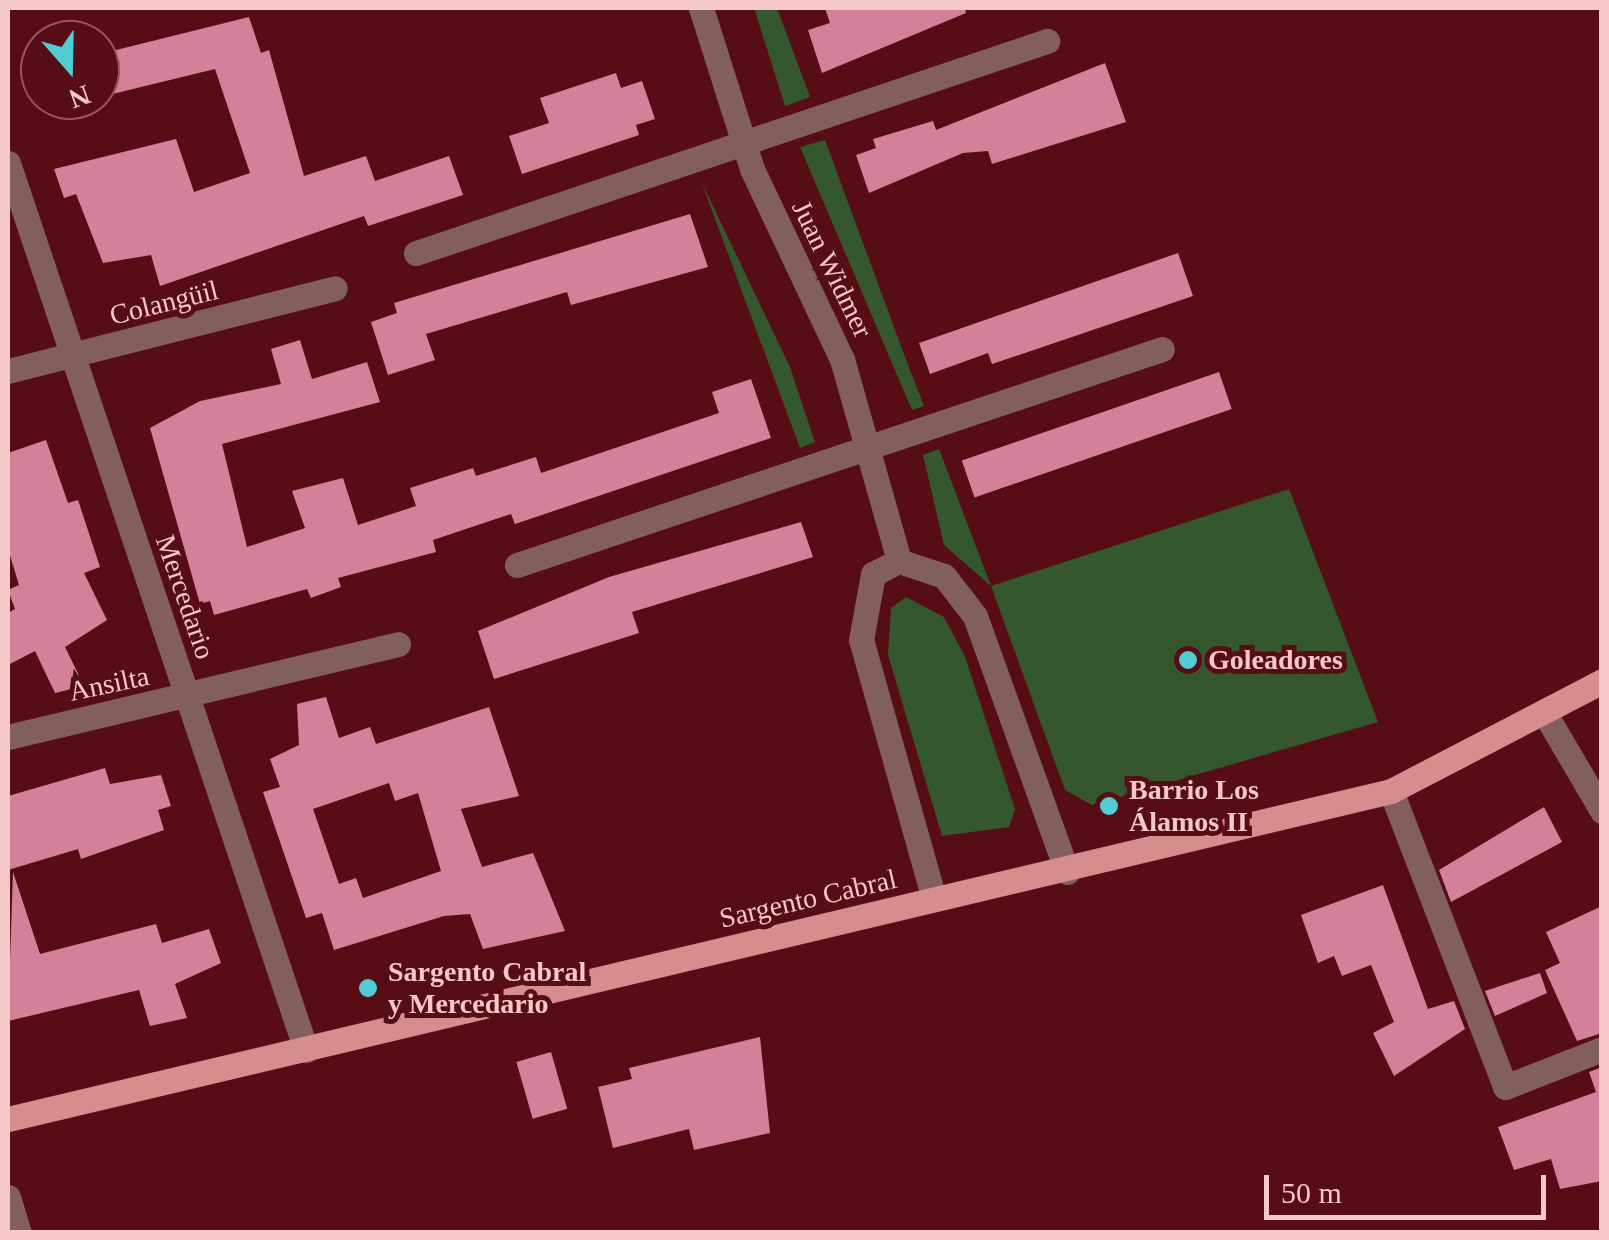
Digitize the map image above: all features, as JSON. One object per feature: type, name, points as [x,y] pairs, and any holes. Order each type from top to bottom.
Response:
[{"type":"main road","name":"Sargento Cabral","points":[[8,1119],[934,900],[1068,872],[1391,791],[1602,681]]},
{"type":"street","name":"Juan Widmer","points":[[700,8],[744,143],[842,359],[899,561]]},
{"type":"street","points":[[416,254],[1046,41]]},
{"type":"street","name":"Mercedario","points":[[8,163],[306,1050]]},
{"type":"street","name":"Colangüil","points":[[8,371],[335,288]]},
{"type":"street","points":[[517,565],[1162,349]]},
{"type":"street","points":[[934,900],[872,703],[860,620],[873,574],[899,561],[944,576],[994,654],[1068,872]]},
{"type":"street","name":"Ansilta","points":[[8,737],[188,698],[398,644]]},
{"type":"street","points":[[1544,712],[1602,811]]},
{"type":"street","points":[[1391,791],[1505,1086],[1602,1049]]},
{"type":"street","points":[[8,1197],[19,1232]]},
{"type":"green space","points":[[754,8],[777,8],[810,97],[785,106]]},
{"type":"green space","points":[[825,140],[924,406],[912,410],[800,147]]},
{"type":"green space","points":[[701,181],[790,367],[815,442],[800,448]]},
{"type":"green space","points":[[939,449],[991,586],[944,545],[923,455]]},
{"type":"green space","name":"Goleadores","points":[[1289,489],[1378,722],[1092,805],[1065,790],[991,586]]},
{"type":"green space","points":[[906,597],[944,617],[965,657],[1015,809],[1009,827],[942,836],[888,655],[891,608]]},
{"type":"building","points":[[825,8],[965,8],[966,13],[822,73],[808,30],[830,23]]},
{"type":"building","points":[[249,17],[261,53],[269,50],[304,176],[366,156],[375,181],[449,156],[463,195],[368,226],[364,216],[160,286],[151,255],[103,263],[76,194],[64,198],[54,169],[176,139],[194,192],[250,173],[215,69],[120,92],[120,49]]},
{"type":"building","points":[[1105,63],[1126,122],[992,164],[988,151],[963,153],[869,193],[856,155],[876,148],[873,139],[933,121],[936,130]]},
{"type":"building","points":[[616,73],[621,88],[642,81],[655,119],[636,125],[639,135],[522,174],[509,136],[549,123],[540,98]]},
{"type":"building","points":[[690,214],[708,267],[571,305],[567,292],[426,334],[435,360],[388,375],[371,322],[397,313],[394,303]]},
{"type":"building","points":[[1178,253],[1193,296],[992,364],[988,353],[930,374],[919,343]]},
{"type":"building","points":[[300,340],[312,379],[367,362],[380,402],[222,444],[247,547],[305,528],[292,491],[343,478],[358,525],[416,506],[410,488],[473,468],[476,476],[536,457],[541,473],[719,413],[712,392],[751,379],[771,438],[515,524],[511,514],[433,540],[436,552],[338,578],[341,587],[311,598],[307,589],[214,615],[210,601],[200,604],[150,428],[200,401],[281,384],[271,349]]},
{"type":"building","points":[[1219,372],[1232,409],[975,497],[962,461]]},
{"type":"building","points":[[46,440],[68,503],[78,500],[100,567],[84,573],[107,620],[65,647],[84,686],[55,693],[35,651],[8,665],[8,613],[15,609],[8,590],[19,585],[8,549],[8,453]]},
{"type":"building","points":[[801,522],[813,557],[632,612],[639,633],[494,679],[478,631],[609,577]]},
{"type":"building","points":[[326,697],[339,738],[370,727],[376,744],[489,707],[519,796],[461,809],[482,867],[533,853],[565,931],[483,949],[470,914],[444,916],[334,950],[322,913],[306,918],[263,792],[280,787],[270,759],[299,745],[297,704]],"holes":[[[389,783],[395,801],[418,793],[441,871],[363,898],[356,878],[339,884],[313,809]]]},
{"type":"building","points":[[105,768],[110,784],[161,775],[171,806],[158,810],[164,830],[81,859],[78,849],[8,870],[8,796]]},
{"type":"building","points":[[1544,807],[1562,842],[1451,902],[1439,870]]},
{"type":"building","points":[[13,872],[40,954],[156,924],[162,943],[209,929],[221,963],[175,984],[187,1018],[150,1026],[139,990],[8,1021]]},
{"type":"building","points":[[1383,885],[1428,1009],[1454,1001],[1465,1029],[1394,1076],[1373,1033],[1394,1022],[1371,965],[1342,976],[1334,956],[1318,963],[1301,915]]},
{"type":"building","points":[[1602,906],[1602,1033],[1577,1041],[1545,970],[1560,963],[1546,932]]},
{"type":"building","points":[[1540,973],[1547,993],[1495,1016],[1485,991]]},
{"type":"building","points":[[760,1037],[770,1133],[694,1150],[689,1129],[613,1148],[598,1087],[632,1079],[629,1068]]},
{"type":"building","points":[[551,1052],[567,1109],[533,1119],[516,1062]]},
{"type":"building","points":[[1602,1067],[1602,1181],[1560,1189],[1551,1159],[1514,1170],[1498,1127],[1596,1092],[1589,1072]]},
{"type":"place","name":"Goleadores","points":[[1188,660]]},
{"type":"place","name":"Barrio Los Álamos II","points":[[1109,806]]},
{"type":"place","name":"Sargento Cabral y Mercedario","points":[[368,988]]}]
